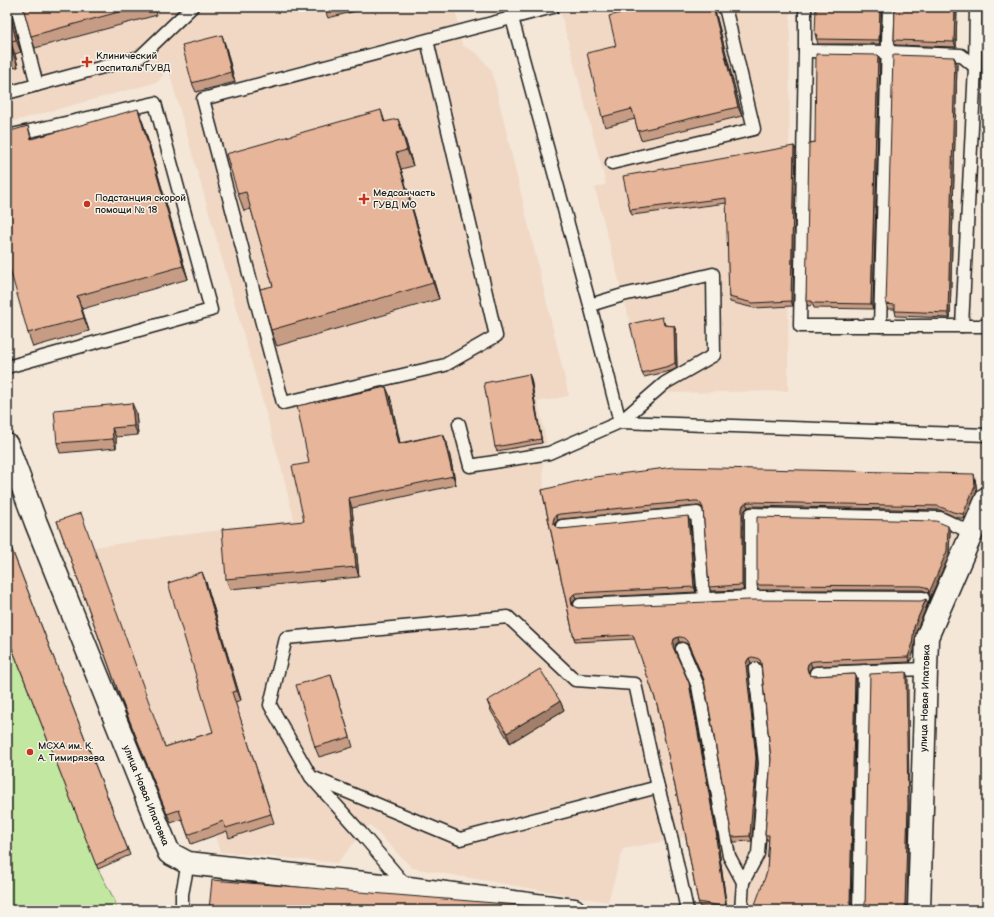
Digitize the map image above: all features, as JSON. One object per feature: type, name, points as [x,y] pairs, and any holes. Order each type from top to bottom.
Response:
[{"type":"street","name":"улица Новая Ипатовка","points":[[7,445],[36,523],[169,853],[188,864],[408,888],[574,910]]},
{"type":"street","name":"улица Новая Ипатовка","points":[[919,910],[927,638],[987,498]]},
{"type":"lane","points":[[17,7],[37,85]]},
{"type":"lane","points":[[7,93],[140,57],[192,7]]},
{"type":"lane","points":[[428,40],[496,336],[445,365],[282,403],[203,99],[428,40],[511,13],[553,7]]},
{"type":"lane","points":[[612,163],[754,129],[725,7]]},
{"type":"lane","points":[[805,7],[800,326],[987,326]]},
{"type":"lane","points":[[880,326],[889,7]]},
{"type":"lane","points":[[962,326],[975,67],[976,7]]},
{"type":"lane","points":[[511,13],[620,422]]},
{"type":"lane","points":[[805,51],[961,55],[975,67]]},
{"type":"lane","points":[[7,136],[155,103],[212,310],[7,367]]},
{"type":"lane","points":[[459,424],[470,466],[549,453],[620,422],[665,383],[714,355],[713,274],[623,295],[590,305]]},
{"type":"lane","points":[[620,422],[987,435]]},
{"type":"lane","points":[[562,526],[697,513],[704,599]]},
{"type":"lane","points":[[751,597],[751,514],[940,518],[972,533]]},
{"type":"lane","points":[[580,605],[751,597],[923,598]]},
{"type":"lane","points":[[408,888],[311,777],[270,705],[286,638],[508,617],[575,680],[635,684],[687,910]]},
{"type":"lane","points":[[682,649],[698,686],[730,856],[743,882]]},
{"type":"lane","points":[[741,910],[743,882],[758,854],[765,763],[755,669]]},
{"type":"lane","points":[[816,673],[926,669]]},
{"type":"lane","points":[[860,910],[864,671]]},
{"type":"lane","points":[[311,777],[460,839],[658,786]]},
{"type":"lane","points":[[182,910],[182,894],[188,864]]},
{"type":"shaded area","points":[[7,7],[455,7],[462,45],[478,54],[492,71],[569,396],[538,402],[547,444],[542,444],[544,494],[676,472],[975,479],[977,491],[948,564],[936,589],[912,657],[908,682],[910,910],[719,910],[687,837],[623,849],[608,902],[412,868],[370,825],[337,863],[220,852],[211,824],[186,805],[93,547],[294,520],[281,467],[168,68],[158,82],[7,123]]},
{"type":"shaded area","points":[[559,7],[790,7],[788,391],[669,393],[660,374],[644,377],[595,188],[606,184]]},
{"type":"green space","name":"МСХА им. К. А. Тимирязева","points":[[7,635],[98,869],[114,899],[117,910],[7,910]]},
{"type":"building","points":[[7,7],[16,40],[10,41],[13,54],[7,56]]},
{"type":"building","points":[[23,7],[137,7],[31,36]]},
{"type":"building","points":[[645,7],[713,7],[738,107],[638,131],[632,109],[602,117],[587,53],[616,46],[609,16]]},
{"type":"building","points":[[816,7],[880,7],[879,40],[816,39]]},
{"type":"building","points":[[895,7],[955,7],[954,42],[894,40]]},
{"type":"building","points":[[222,35],[231,72],[192,83],[182,45]]},
{"type":"building","points":[[816,54],[878,55],[871,304],[812,303],[812,301],[806,301],[809,143],[815,142]]},
{"type":"building","points":[[893,55],[954,57],[955,59],[948,313],[895,311],[895,305],[886,304]]},
{"type":"building","name":"Подстанция скорой помощи № 18","points":[[138,109],[183,266],[77,296],[84,318],[28,333],[7,259],[7,132],[28,126],[31,139]]},
{"type":"building","points":[[381,110],[384,122],[398,119],[407,150],[396,153],[433,283],[271,330],[260,289],[273,286],[246,192],[238,194],[226,154]]},
{"type":"building","points":[[794,146],[791,301],[753,303],[729,297],[726,198],[630,210],[623,176]]},
{"type":"building","points":[[662,317],[664,325],[674,326],[675,363],[642,373],[630,324]]},
{"type":"building","points":[[529,374],[541,439],[495,447],[484,383]]},
{"type":"building","points":[[386,387],[399,444],[443,434],[453,476],[349,498],[356,567],[226,579],[222,529],[304,521],[292,466],[309,463],[297,406]]},
{"type":"building","points":[[132,403],[134,426],[112,428],[113,439],[57,443],[54,410]]},
{"type":"building","points":[[674,467],[974,474],[975,486],[963,514],[938,506],[746,503],[743,505],[742,509],[742,585],[709,587],[703,508],[698,501],[560,514],[556,515],[554,518],[554,525],[561,529],[688,516],[694,587],[578,593],[571,597],[571,600],[572,605],[578,608],[749,600],[921,601],[926,599],[914,627],[912,646],[908,657],[814,661],[808,664],[807,668],[810,675],[814,676],[855,674],[850,905],[852,910],[753,910],[767,872],[769,835],[765,835],[771,759],[760,660],[752,657],[749,658],[746,665],[756,758],[750,836],[732,837],[704,680],[687,641],[684,638],[678,637],[674,639],[673,643],[673,647],[689,683],[717,838],[726,907],[698,902],[685,832],[657,704],[633,635],[574,638],[542,490],[595,477]]},
{"type":"building","points":[[81,513],[165,747],[213,732],[168,583],[202,572],[237,691],[232,692],[271,814],[226,828],[223,821],[188,835],[179,810],[167,814],[121,699],[57,521]]},
{"type":"building","points":[[757,517],[936,521],[948,526],[947,551],[929,593],[928,589],[921,586],[757,585]]},
{"type":"building","points":[[7,537],[128,850],[96,865],[7,635]]},
{"type":"building","points":[[540,669],[560,701],[507,733],[487,701]]},
{"type":"building","points":[[906,672],[908,805],[906,910],[863,910],[865,905],[870,674]]},
{"type":"building","points":[[331,675],[350,737],[315,747],[296,685]]},
{"type":"building","points":[[212,880],[580,910],[209,910]]},
{"type":"place","name":"Клинический госпиталь ГУВД","points":[[87,62]]},
{"type":"place","name":"Медсанчасть ГУВД МО","points":[[364,199]]},
{"type":"place","name":"Подстанция скорой помощи № 18","points":[[87,204]]},
{"type":"place","name":"МСХА им. К. А. Тимирязева","points":[[30,752]]}]
